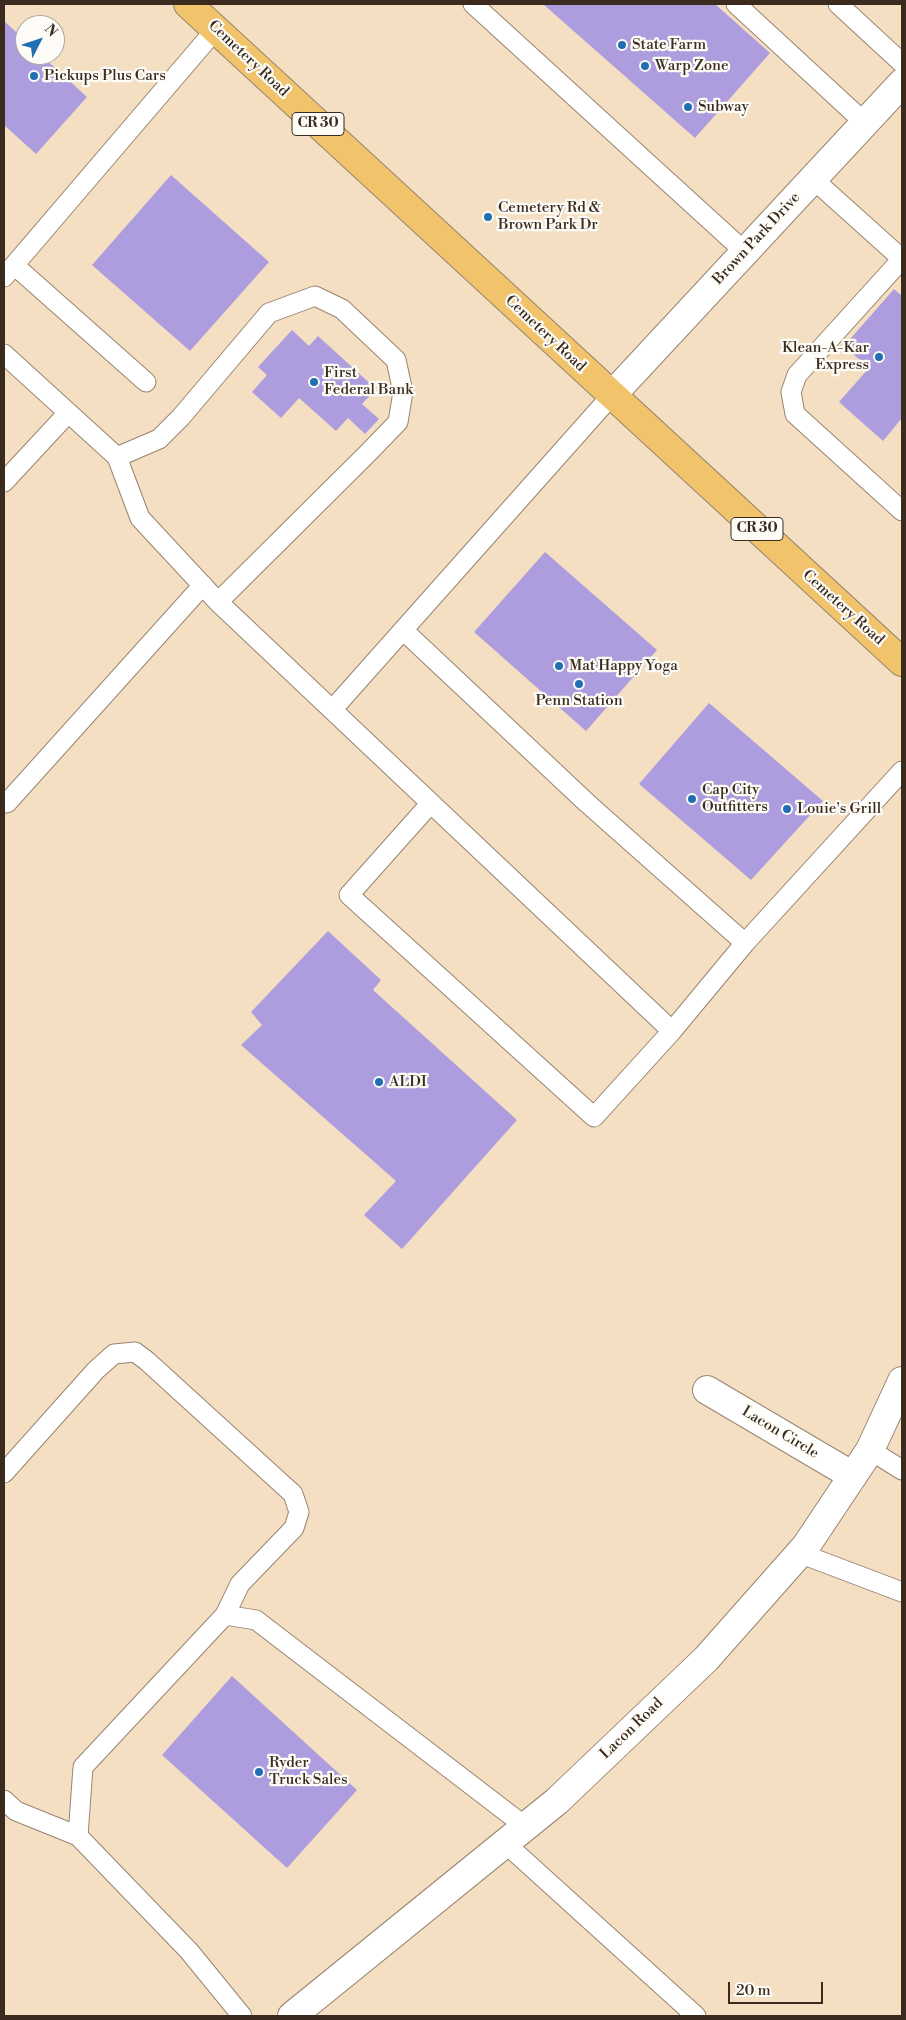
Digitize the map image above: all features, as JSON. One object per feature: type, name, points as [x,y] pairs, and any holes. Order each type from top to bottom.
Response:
[{"type":"main road","name":"Cemetery Road","points":[[190,4],[902,662]]},
{"type":"street","name":"Brown Park Drive","points":[[612,395],[902,83]]},
{"type":"street","name":"Lacon Road","points":[[292,2016],[557,1801],[706,1659],[799,1553],[870,1450],[902,1381]]},
{"type":"street","name":"Lacon Circle","points":[[707,1390],[852,1476]]},
{"type":"lane","points":[[473,4],[745,252]]},
{"type":"lane","points":[[736,4],[865,123]]},
{"type":"lane","points":[[845,6],[902,63]]},
{"type":"lane","points":[[146,382],[9,271],[216,29]]},
{"type":"lane","points":[[813,179],[902,259],[797,375],[792,392],[795,414],[901,507]]},
{"type":"lane","points":[[117,457],[159,439],[181,417],[269,313],[315,296],[342,308],[396,360],[403,392],[398,422],[218,602]]},
{"type":"lane","points":[[4,354],[117,457],[140,518],[218,602],[430,804],[672,1030]]},
{"type":"lane","points":[[332,710],[612,395]]},
{"type":"lane","points":[[4,482],[68,413]]},
{"type":"lane","points":[[7,803],[203,586]]},
{"type":"lane","points":[[403,630],[587,803],[745,943]]},
{"type":"lane","points":[[430,804],[349,895],[594,1117],[672,1030],[745,943],[902,770]]},
{"type":"lane","points":[[4,1473],[96,1370],[114,1354],[135,1352],[148,1361],[293,1494],[299,1512],[294,1528],[240,1584],[224,1616],[83,1767],[78,1836]]},
{"type":"lane","points":[[870,1450],[902,1470]]},
{"type":"lane","points":[[799,1553],[902,1592]]},
{"type":"lane","points":[[224,1616],[256,1620],[516,1835],[696,2016]]},
{"type":"lane","points":[[4,1800],[16,1811],[78,1836],[189,1951],[242,2016]]},
{"type":"building","points":[[543,4],[715,4],[770,53],[695,138]]},
{"type":"building","name":"Pickups Plus Cars","points":[[4,21],[15,31],[15,65],[52,65],[87,97],[36,154],[4,125]]},
{"type":"building","points":[[171,175],[269,262],[190,351],[92,265]]},
{"type":"building","name":"Klean-A-Kar Express","points":[[894,289],[902,296],[902,418],[883,441],[839,402],[869,368],[844,346]]},
{"type":"building","name":"First Federal Bank","points":[[292,330],[309,346],[318,336],[376,389],[362,404],[379,419],[365,434],[348,418],[336,431],[299,398],[281,418],[252,392],[267,375],[258,367]]},
{"type":"building","points":[[545,552],[657,650],[586,731],[474,632]]},
{"type":"building","points":[[709,703],[823,801],[751,880],[639,784]]},
{"type":"building","name":"ALDI","points":[[328,931],[381,980],[373,990],[517,1120],[402,1249],[364,1215],[396,1181],[241,1045],[262,1025],[251,1012]]},
{"type":"building","name":"Ryder Truck Sales","points":[[232,1676],[357,1790],[287,1868],[162,1755]]},
{"type":"place","name":"State Farm","points":[[622,45]]},
{"type":"place","name":"Warp Zone","points":[[645,66]]},
{"type":"place","name":"Pickups Plus Cars","points":[[34,76]]},
{"type":"place","name":"Subway","points":[[688,107]]},
{"type":"place","name":"Cemetery Rd & Brown Park Dr","points":[[488,217]]},
{"type":"place","name":"Klean-A-Kar Express","points":[[879,357]]},
{"type":"place","name":"First Federal Bank","points":[[314,382]]},
{"type":"place","name":"Mat Happy Yoga","points":[[559,666]]},
{"type":"place","name":"Penn Station","points":[[579,684]]},
{"type":"place","name":"Cap City Outfitters","points":[[692,799]]},
{"type":"place","name":"Louie's Grill","points":[[787,809]]},
{"type":"place","name":"ALDI","points":[[379,1082]]},
{"type":"place","name":"Ryder Truck Sales","points":[[259,1772]]}]
